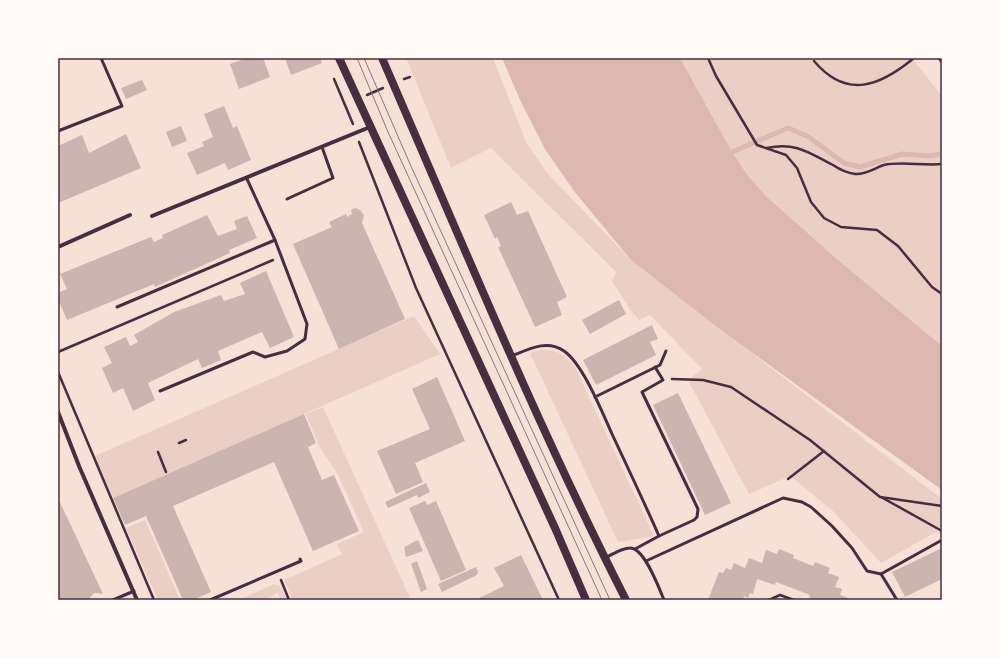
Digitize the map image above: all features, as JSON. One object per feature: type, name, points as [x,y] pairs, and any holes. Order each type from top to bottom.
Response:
[{"type":"main road","points":[[339,58],[357,100],[494,394],[586,600]]},
{"type":"main road","points":[[382,58],[482,294],[626,600]]},
{"type":"street","points":[[152,216],[370,126]]},
{"type":"street","points":[[58,247],[130,215]]},
{"type":"street","points":[[58,412],[137,600]]},
{"type":"lane","points":[[58,131],[122,106],[101,58]]},
{"type":"lane","points":[[939,58],[942,62]]},
{"type":"lane","points":[[287,199],[333,178],[322,147]]},
{"type":"lane","points":[[160,391],[253,352],[265,357],[287,351],[305,339],[307,324],[282,256],[247,178]]},
{"type":"lane","points":[[117,307],[275,240]]},
{"type":"lane","points":[[512,357],[537,346],[550,345],[564,351],[579,367],[595,397],[660,536]]},
{"type":"lane","points":[[595,397],[660,365],[666,351]]},
{"type":"lane","points":[[605,558],[630,548],[635,549],[697,517],[698,509],[642,392],[663,380],[655,367]]},
{"type":"lane","points":[[646,560],[784,498],[802,502],[811,507],[852,548],[867,571],[881,574],[942,540]]},
{"type":"lane","points":[[635,549],[646,560],[664,600]]},
{"type":"lane","points":[[210,600],[225,590],[301,561],[300,559]]},
{"type":"lane","points":[[881,574],[897,600]]},
{"type":"lane","points":[[113,600],[134,591]]},
{"type":"path","points":[[708,58],[716,76],[757,145],[786,155],[797,168],[811,202],[824,218],[841,227],[877,230],[898,246],[932,287],[942,294]]},
{"type":"path","points":[[814,62],[829,78],[838,82],[863,85],[886,78],[914,58]]},
{"type":"path","points":[[333,78],[356,132],[416,288],[560,600]]},
{"type":"path","points":[[345,105],[394,84]]},
{"type":"path","points":[[765,148],[782,145],[792,146],[847,172],[856,174],[894,164],[920,166],[942,164]]},
{"type":"path","points":[[58,352],[282,256]]},
{"type":"path","points":[[58,372],[154,600]]},
{"type":"path","points":[[663,380],[703,380],[731,387],[810,440],[880,497],[942,531]]},
{"type":"path","points":[[179,443],[186,440]]},
{"type":"path","points":[[788,480],[824,451]]},
{"type":"path","points":[[158,452],[166,472]]},
{"type":"path","points":[[880,497],[942,506]]},
{"type":"path","points":[[278,574],[289,600]]},
{"type":"path","points":[[769,600],[780,595],[794,600]]},
{"type":"shaded area","points":[[406,58],[493,58],[526,142],[548,174],[631,260],[942,499],[942,536],[936,532],[881,563],[833,511],[790,476],[749,494],[688,380],[702,369],[650,315],[639,320],[632,312],[612,281],[616,272],[491,148],[451,168]]},
{"type":"shaded area","points":[[502,58],[680,58],[732,152],[748,176],[768,198],[837,259],[942,346],[942,490],[721,330],[631,260],[574,191],[545,149],[521,102]]},
{"type":"shaded area","points":[[680,58],[912,58],[942,96],[942,346],[837,259],[768,198],[748,176],[732,152]]},
{"type":"shaded area","points":[[414,316],[440,354],[113,498],[95,456]]},
{"type":"shaded area","points":[[541,350],[553,351],[561,354],[575,367],[654,536],[618,542],[530,353]]},
{"type":"shaded area","points":[[323,407],[411,600],[293,600],[284,580],[342,554],[337,544],[364,532],[338,475],[319,446],[306,414]]},
{"type":"shaded area","points":[[145,520],[180,600],[158,600],[126,528]]},
{"type":"shaded area","points":[[274,584],[280,586],[287,600],[281,600],[278,593],[264,600],[238,600]]},
{"type":"building","points":[[247,58],[263,58],[270,77],[239,89],[230,64]]},
{"type":"building","points":[[285,58],[320,58],[322,63],[291,75]]},
{"type":"building","points":[[142,80],[147,90],[126,99],[121,88]]},
{"type":"building","points":[[224,106],[233,128],[237,126],[251,160],[228,170],[225,163],[197,175],[187,153],[204,146],[202,142],[213,137],[204,114]]},
{"type":"building","points":[[181,126],[187,141],[172,147],[166,132]]},
{"type":"building","points":[[126,134],[141,168],[58,203],[58,146],[82,135],[89,153]]},
{"type":"building","points":[[511,202],[517,215],[528,211],[567,297],[557,302],[562,315],[535,327],[498,247],[501,246],[497,237],[495,239],[484,215]]},
{"type":"building","points":[[355,208],[360,210],[364,215],[362,223],[405,319],[339,349],[293,244],[332,227],[329,222],[346,214],[347,217],[352,214],[351,210]]},
{"type":"building","points":[[207,215],[218,236],[237,229],[234,221],[247,216],[257,238],[229,250],[230,253],[155,287],[154,284],[67,320],[58,299],[58,293],[67,289],[60,274],[151,237],[154,242],[163,238],[162,235]]},
{"type":"building","points":[[266,271],[294,337],[270,348],[262,332],[218,351],[221,360],[202,368],[198,359],[148,383],[155,400],[133,411],[123,388],[113,393],[102,368],[112,363],[104,347],[126,337],[130,346],[138,342],[134,335],[174,312],[221,295],[224,301],[245,294],[240,283]]},
{"type":"building","points":[[619,300],[626,314],[590,334],[582,320]]},
{"type":"building","points":[[652,325],[658,339],[650,342],[656,355],[596,385],[583,360]]},
{"type":"building","points":[[437,377],[465,441],[415,463],[423,482],[396,494],[377,451],[430,429],[412,389]]},
{"type":"building","points":[[678,393],[731,503],[705,515],[653,405]]},
{"type":"building","points":[[304,414],[316,443],[308,447],[322,480],[334,475],[359,531],[313,551],[274,462],[173,506],[211,592],[193,600],[183,600],[146,516],[125,525],[113,498]]},
{"type":"building","points":[[426,483],[430,492],[418,498],[417,495],[388,508],[385,502]]},
{"type":"building","points":[[58,498],[103,594],[94,593],[88,600],[58,600]]},
{"type":"building","points":[[425,501],[427,505],[436,501],[466,570],[441,581],[409,508]]},
{"type":"building","points":[[418,540],[423,551],[406,557],[404,547]]},
{"type":"building","points":[[942,548],[942,579],[905,597],[892,572]]},
{"type":"building","points":[[779,549],[794,555],[793,558],[813,566],[815,562],[830,568],[828,573],[839,577],[835,587],[842,589],[840,595],[854,600],[816,600],[809,597],[810,595],[776,582],[775,585],[757,579],[753,594],[750,593],[748,598],[744,596],[743,600],[708,600],[719,572],[723,573],[726,568],[731,570],[734,563],[745,568],[749,558],[762,563],[766,550],[777,554]]},
{"type":"building","points":[[521,555],[543,600],[475,600],[504,586],[494,568]]},
{"type":"building","points":[[417,561],[427,589],[421,592],[411,564]]},
{"type":"building","points":[[476,567],[478,572],[477,575],[442,592],[438,584]]},
{"type":"waterway","points":[[732,152],[788,128],[807,136],[844,163],[860,167],[902,154],[929,156],[942,154]]},
{"type":"tram line","points":[[357,58],[388,132],[602,600]]},
{"type":"tram line","points":[[364,58],[410,164],[610,600]]}]
